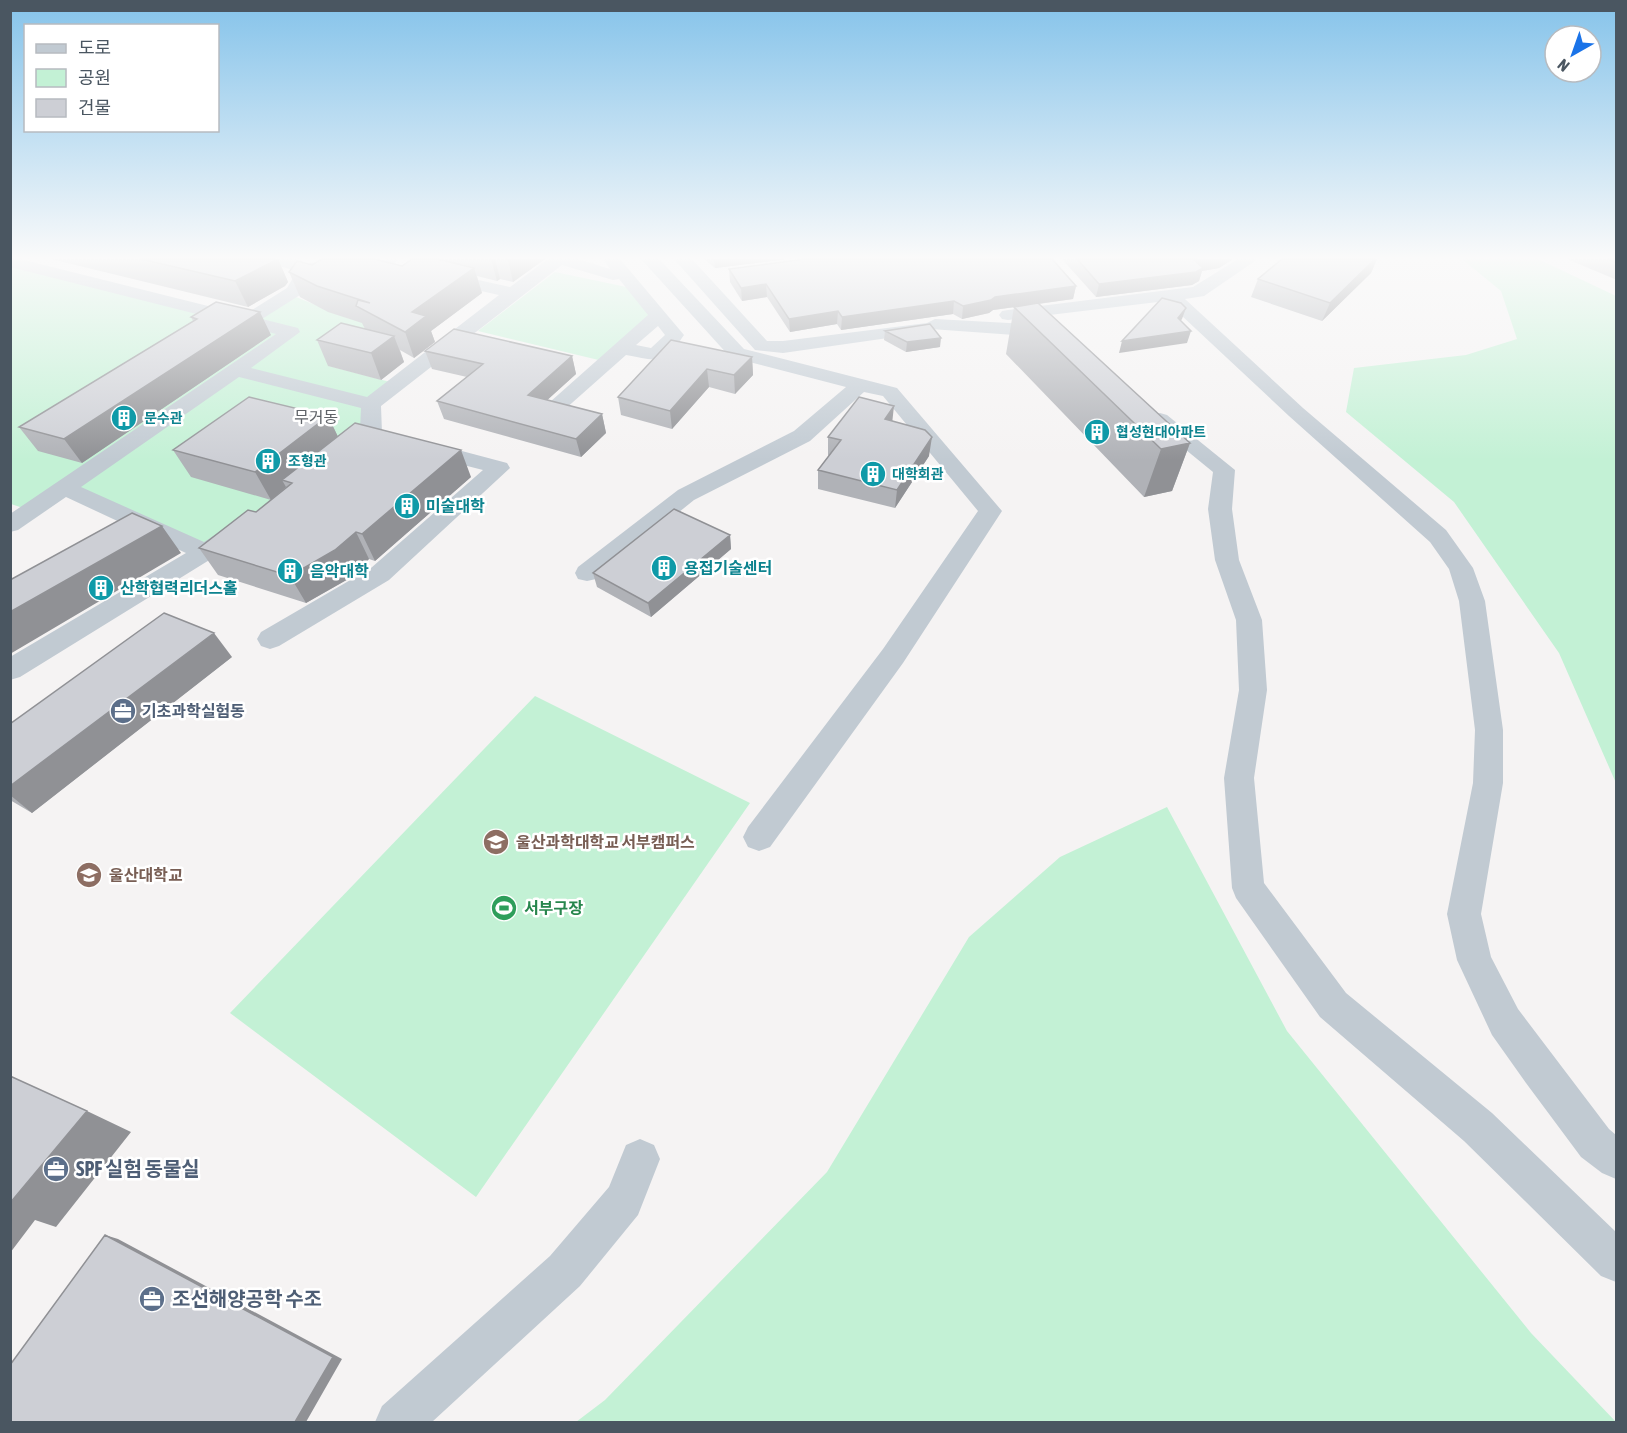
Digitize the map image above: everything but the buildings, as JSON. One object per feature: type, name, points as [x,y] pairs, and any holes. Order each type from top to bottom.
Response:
[{"type":"street","points":[[10,525],[21,507],[64,489],[291,332],[270,326]]},
{"type":"street","points":[[371,404],[471,326]]},
{"type":"street","points":[[557,406],[647,326]]},
{"type":"street","points":[[622,348],[655,355],[675,335],[668,326]]},
{"type":"street","points":[[712,326],[737,353],[890,392],[990,511],[893,656],[759,837]]},
{"type":"street","points":[[744,326],[762,346],[783,347],[929,326]]},
{"type":"street","points":[[951,326],[1027,330],[1065,341]]},
{"type":"street","points":[[1203,326],[1296,412],[1438,536],[1461,568],[1472,602],[1489,730],[1488,783],[1464,914],[1474,960],[1505,1022],[1532,1061],[1595,1143],[1617,1159]]},
{"type":"street","points":[[235,370],[371,404],[389,438]]},
{"type":"street","points":[[587,573],[686,495],[801,436],[861,385]]},
{"type":"street","points":[[1147,408],[1224,470],[1220,509],[1227,560],[1250,620],[1253,690],[1239,778],[1248,888],[1333,1005],[1478,1127],[1617,1262]]},
{"type":"street","points":[[270,639],[380,574],[500,468],[389,438],[326,469]]},
{"type":"street","points":[[64,489],[135,531],[205,552]]},
{"type":"street","points":[[10,670],[256,522]]},
{"type":"street","points":[[398,1422],[565,1270],[624,1201],[640,1159]]},
{"type":"green space","points":[[11,326],[266,326],[291,332],[32,511],[11,504]]},
{"type":"green space","points":[[278,326],[387,326],[329,366],[390,382],[368,399],[243,368],[296,331]]},
{"type":"green space","points":[[485,326],[647,326],[607,362],[478,331]]},
{"type":"green space","points":[[1513,326],[1616,326],[1616,783],[1559,653],[1454,502],[1346,412],[1354,368],[1466,355],[1517,339]]},
{"type":"green space","points":[[233,374],[366,406],[365,432],[269,509],[204,547],[70,487]]},
{"type":"green space","name":"서부구장","points":[[535,696],[750,803],[476,1197],[230,1013]]},
{"type":"green space","points":[[1167,807],[1287,1031],[1531,1333],[1616,1422],[576,1422],[605,1400],[827,1172],[969,937],[1060,857]]},
{"type":"place","name":"문수관","points":[[124,418]]},
{"type":"place","name":"협성현대아파트","points":[[1097,432]]},
{"type":"place","name":"조형관","points":[[268,461]]},
{"type":"place","name":"대학회관","points":[[873,474]]},
{"type":"place","name":"미술대학","points":[[407,506]]},
{"type":"place","name":"용접기술센터","points":[[664,568]]},
{"type":"place","name":"음악대학","points":[[290,571]]},
{"type":"place","name":"산학협력리더스홀","points":[[101,588]]},
{"type":"place","name":"기초과학실험동","points":[[123,711]]},
{"type":"place","name":"울산과학대학교 서부캠퍼스","points":[[496,842]]},
{"type":"place","name":"울산대학교","points":[[89,875]]},
{"type":"place","name":"서부구장","points":[[504,908]]},
{"type":"place","name":"SPF 실험 동물실","points":[[56,1169]]},
{"type":"place","name":"조선해양공학 수조","points":[[152,1299]]},
{"type":"district","name":"무거동","points":[[316,417]]}]
